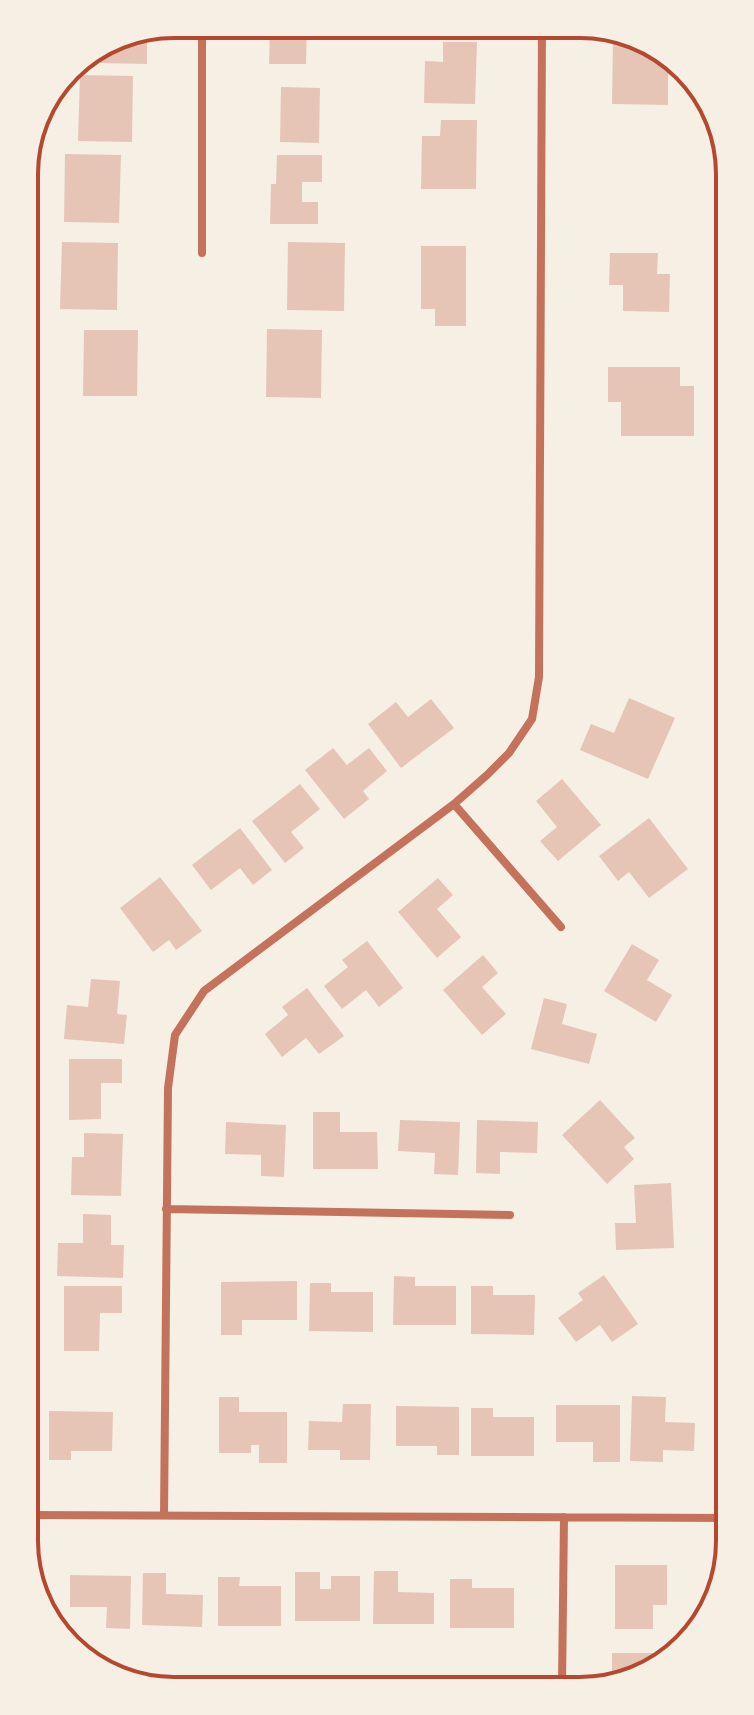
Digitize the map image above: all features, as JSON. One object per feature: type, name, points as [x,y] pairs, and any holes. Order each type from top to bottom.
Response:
[{"type":"street","points":[[202,38],[202,253]]},
{"type":"street","points":[[164,1515],[168,1088],[175,1035],[204,991],[454,804],[509,753],[532,719],[539,677],[542,38]]},
{"type":"street","points":[[454,804],[561,927]]},
{"type":"street","points":[[166,1209],[510,1215]]},
{"type":"street","points":[[38,1515],[716,1518]]},
{"type":"street","points":[[562,1677],[564,1517]]},
{"type":"building","points":[[270,38],[307,38],[306,64],[269,64]]},
{"type":"building","points":[[147,41],[147,64],[100,63],[100,60],[122,48]]},
{"type":"building","points":[[443,42],[477,42],[475,104],[424,103],[425,61],[443,62]]},
{"type":"building","points":[[613,42],[648,56],[668,71],[668,105],[612,104]]},
{"type":"building","points":[[80,76],[133,76],[132,142],[78,141]]},
{"type":"building","points":[[281,87],[320,88],[319,143],[280,142]]},
{"type":"building","points":[[441,120],[477,120],[476,189],[421,189],[422,136],[440,136]]},
{"type":"building","points":[[65,154],[121,155],[119,223],[64,222]]},
{"type":"building","points":[[277,155],[322,155],[322,182],[302,182],[302,202],[318,202],[318,224],[270,224],[271,184],[276,184]]},
{"type":"building","points":[[62,242],[118,243],[117,310],[60,309]]},
{"type":"building","points":[[288,242],[345,243],[344,311],[287,310]]},
{"type":"building","points":[[421,246],[466,246],[466,326],[435,326],[435,309],[421,309]]},
{"type":"building","points":[[610,253],[658,253],[657,274],[670,274],[669,312],[623,311],[623,285],[609,285]]},
{"type":"building","points":[[267,329],[322,330],[321,398],[266,397]]},
{"type":"building","points":[[84,330],[138,330],[137,396],[83,396]]},
{"type":"building","points":[[608,367],[680,367],[680,386],[694,386],[694,436],[621,436],[621,402],[608,402]]},
{"type":"building","points":[[629,698],[675,718],[648,779],[580,750],[591,724],[614,733]]},
{"type":"building","points":[[431,699],[454,728],[401,768],[368,724],[396,702],[408,717]]},
{"type":"building","points":[[333,748],[347,765],[369,748],[387,771],[363,791],[369,799],[344,819],[305,770]]},
{"type":"building","points":[[562,779],[601,825],[558,861],[540,841],[557,827],[536,801]]},
{"type":"building","points":[[300,784],[320,809],[291,832],[304,848],[285,863],[252,821]]},
{"type":"building","points":[[649,818],[688,869],[649,898],[629,872],[618,881],[599,856]]},
{"type":"building","points":[[240,828],[272,870],[253,885],[240,868],[211,890],[192,865]]},
{"type":"building","points":[[160,877],[202,931],[176,950],[169,940],[153,952],[120,908]]},
{"type":"building","points":[[438,878],[453,895],[437,909],[461,937],[437,958],[398,912]]},
{"type":"building","points":[[367,941],[403,988],[379,1007],[366,990],[342,1009],[324,986],[348,967],[342,960]]},
{"type":"building","points":[[632,944],[659,960],[647,980],[672,995],[656,1022],[604,991]]},
{"type":"building","points":[[483,955],[498,973],[482,987],[506,1014],[482,1035],[443,990]]},
{"type":"building","points":[[91,979],[120,981],[117,1014],[127,1015],[124,1044],[64,1039],[67,1005],[88,1007]]},
{"type":"building","points":[[307,988],[344,1036],[319,1054],[306,1038],[282,1057],[265,1034],[288,1015],[282,1007]]},
{"type":"building","points":[[544,998],[567,1004],[562,1024],[597,1034],[589,1064],[531,1049]]},
{"type":"building","points":[[69,1059],[122,1059],[122,1083],[101,1083],[101,1119],[69,1120]]},
{"type":"building","points":[[600,1100],[635,1138],[624,1147],[634,1159],[607,1184],[562,1135]]},
{"type":"building","points":[[313,1112],[340,1112],[340,1132],[377,1132],[378,1169],[313,1169]]},
{"type":"building","points":[[400,1120],[460,1122],[458,1175],[434,1174],[435,1153],[398,1151]]},
{"type":"building","points":[[477,1120],[538,1122],[537,1153],[500,1152],[500,1174],[476,1173]]},
{"type":"building","points":[[226,1122],[286,1125],[284,1177],[261,1176],[261,1155],[225,1154]]},
{"type":"building","points":[[84,1133],[123,1134],[121,1196],[71,1195],[72,1157],[84,1157]]},
{"type":"building","points":[[671,1183],[674,1248],[616,1250],[615,1223],[636,1223],[634,1185]]},
{"type":"building","points":[[83,1214],[111,1215],[111,1245],[124,1245],[123,1278],[57,1276],[58,1243],[83,1243]]},
{"type":"building","points":[[604,1275],[638,1324],[612,1342],[600,1325],[576,1342],[558,1318],[583,1300],[578,1293]]},
{"type":"building","points":[[394,1276],[415,1277],[415,1286],[456,1286],[456,1325],[393,1325]]},
{"type":"building","points":[[297,1281],[297,1320],[242,1320],[242,1335],[221,1335],[221,1282]]},
{"type":"building","points":[[310,1283],[331,1283],[331,1292],[373,1292],[373,1332],[309,1331]]},
{"type":"building","points":[[64,1286],[122,1286],[122,1313],[100,1313],[99,1351],[64,1351]]},
{"type":"building","points":[[471,1286],[493,1286],[493,1295],[535,1295],[534,1335],[471,1334]]},
{"type":"building","points":[[632,1396],[666,1397],[665,1422],[695,1423],[694,1451],[663,1450],[663,1462],[630,1461]]},
{"type":"building","points":[[219,1397],[239,1397],[239,1412],[287,1412],[287,1463],[259,1463],[259,1445],[251,1445],[251,1453],[219,1453]]},
{"type":"building","points":[[343,1404],[371,1404],[370,1460],[340,1460],[340,1450],[308,1450],[309,1421],[342,1422]]},
{"type":"building","points":[[556,1405],[620,1405],[620,1462],[593,1462],[593,1442],[556,1442]]},
{"type":"building","points":[[396,1406],[459,1407],[459,1455],[437,1455],[437,1446],[396,1446]]},
{"type":"building","points":[[471,1408],[493,1408],[493,1417],[534,1417],[534,1456],[471,1456]]},
{"type":"building","points":[[49,1411],[113,1412],[112,1451],[71,1451],[71,1460],[49,1460]]},
{"type":"building","points":[[615,1565],[667,1565],[667,1605],[653,1605],[653,1629],[615,1629]]},
{"type":"building","points":[[374,1571],[398,1571],[398,1592],[434,1593],[434,1624],[373,1624]]},
{"type":"building","points":[[295,1572],[320,1572],[320,1589],[331,1589],[331,1576],[360,1576],[360,1621],[295,1621]]},
{"type":"building","points":[[143,1573],[166,1573],[166,1594],[203,1595],[202,1627],[142,1625]]},
{"type":"building","points":[[70,1575],[131,1576],[130,1629],[106,1628],[107,1607],[70,1607]]},
{"type":"building","points":[[218,1577],[240,1577],[239,1586],[281,1586],[281,1626],[218,1626]]},
{"type":"building","points":[[450,1579],[472,1579],[472,1588],[514,1588],[514,1628],[450,1628]]},
{"type":"building","points":[[612,1653],[656,1653],[632,1667],[612,1673]]}]
